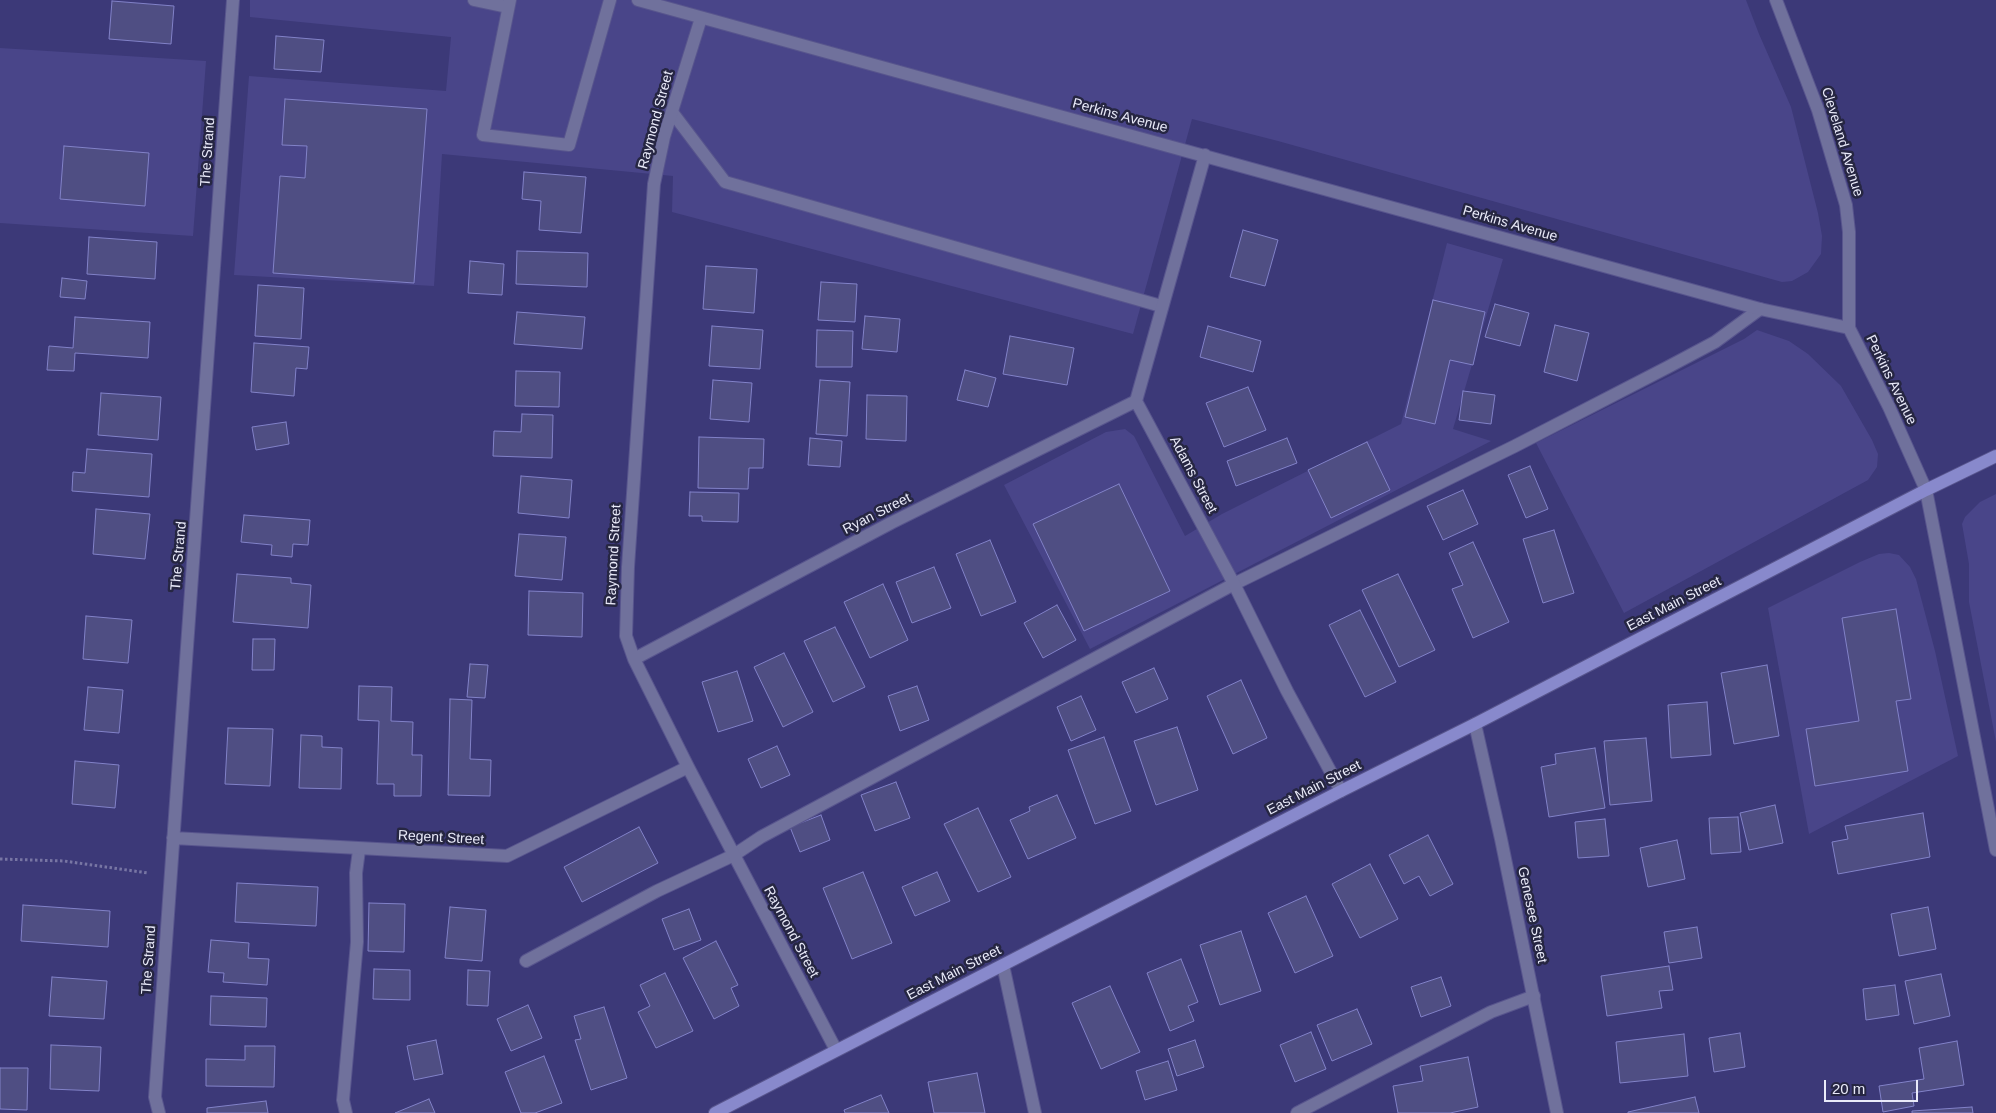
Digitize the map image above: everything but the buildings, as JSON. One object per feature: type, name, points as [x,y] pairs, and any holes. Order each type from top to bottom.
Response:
[{"type":"main road","name":"East Main Street","points":[[715,1113],[1475,724],[1926,490],[1996,456]]},
{"type":"street","name":"The Strand","points":[[159,1113],[155,1097],[233,0]]},
{"type":"street","points":[[474,0],[509,4],[483,135],[569,145],[610,0]]},
{"type":"street","name":"Perkins Avenue","points":[[638,0],[1760,309],[1849,328],[1889,407],[1926,490],[1996,850]]},
{"type":"street","name":"Cleveland Avenue","points":[[1776,0],[1818,110],[1846,205],[1849,232],[1849,328]]},
{"type":"street","name":"Raymond Street","points":[[701,18],[664,137],[654,184],[628,567],[626,636],[634,658],[688,767],[836,1050]]},
{"type":"street","points":[[672,112],[725,182],[1161,306]]},
{"type":"street","points":[[1136,400],[1205,155]]},
{"type":"street","points":[[526,961],[657,891],[734,855],[761,837],[1234,584],[1506,451],[1651,376],[1715,342],[1760,309]]},
{"type":"street","name":"Ryan Street","points":[[634,658],[891,523],[1136,400]]},
{"type":"street","name":"Adams Street","points":[[1136,400],[1341,791]]},
{"type":"street","name":"Genesee Street","points":[[1475,724],[1534,996],[1557,1113]]},
{"type":"street","name":"Regent Street","points":[[173,838],[359,850],[506,856],[688,767]]},
{"type":"street","points":[[346,1113],[343,1100],[357,942],[356,873],[359,850]]},
{"type":"street","points":[[1003,965],[1035,1113]]},
{"type":"street","points":[[1297,1113],[1491,1012],[1534,996]]},
{"type":"path","points":[[0,859],[64,861],[170,876]]},
{"type":"shaded area","points":[[250,0],[1746,0],[1791,107],[1818,213],[1822,236],[1821,254],[1808,272],[1792,281],[1782,282],[1278,141],[1192,119],[1133,334],[672,212],[673,176],[442,154],[434,286],[234,275],[249,76],[446,91],[451,37],[250,17]]},
{"type":"shaded area","points":[[0,48],[206,61],[193,236],[0,223]]},
{"type":"shaded area","points":[[1447,243],[1503,259],[1453,429],[1491,441],[1090,649],[1004,485],[1106,432],[1125,429],[1134,436],[1185,536],[1222,514],[1401,424]]},
{"type":"shaded area","points":[[1757,330],[1789,341],[1808,354],[1841,386],[1872,440],[1878,454],[1877,467],[1868,480],[1624,613],[1536,443],[1744,339]]},
{"type":"shaded area","points":[[1996,494],[1996,742],[1969,602],[1969,564],[1962,524],[1965,517],[1980,502]]},
{"type":"shaded area","points":[[1879,554],[1899,555],[1910,567],[1916,579],[1935,651],[1958,756],[1809,834],[1768,608],[1860,562]]}]
